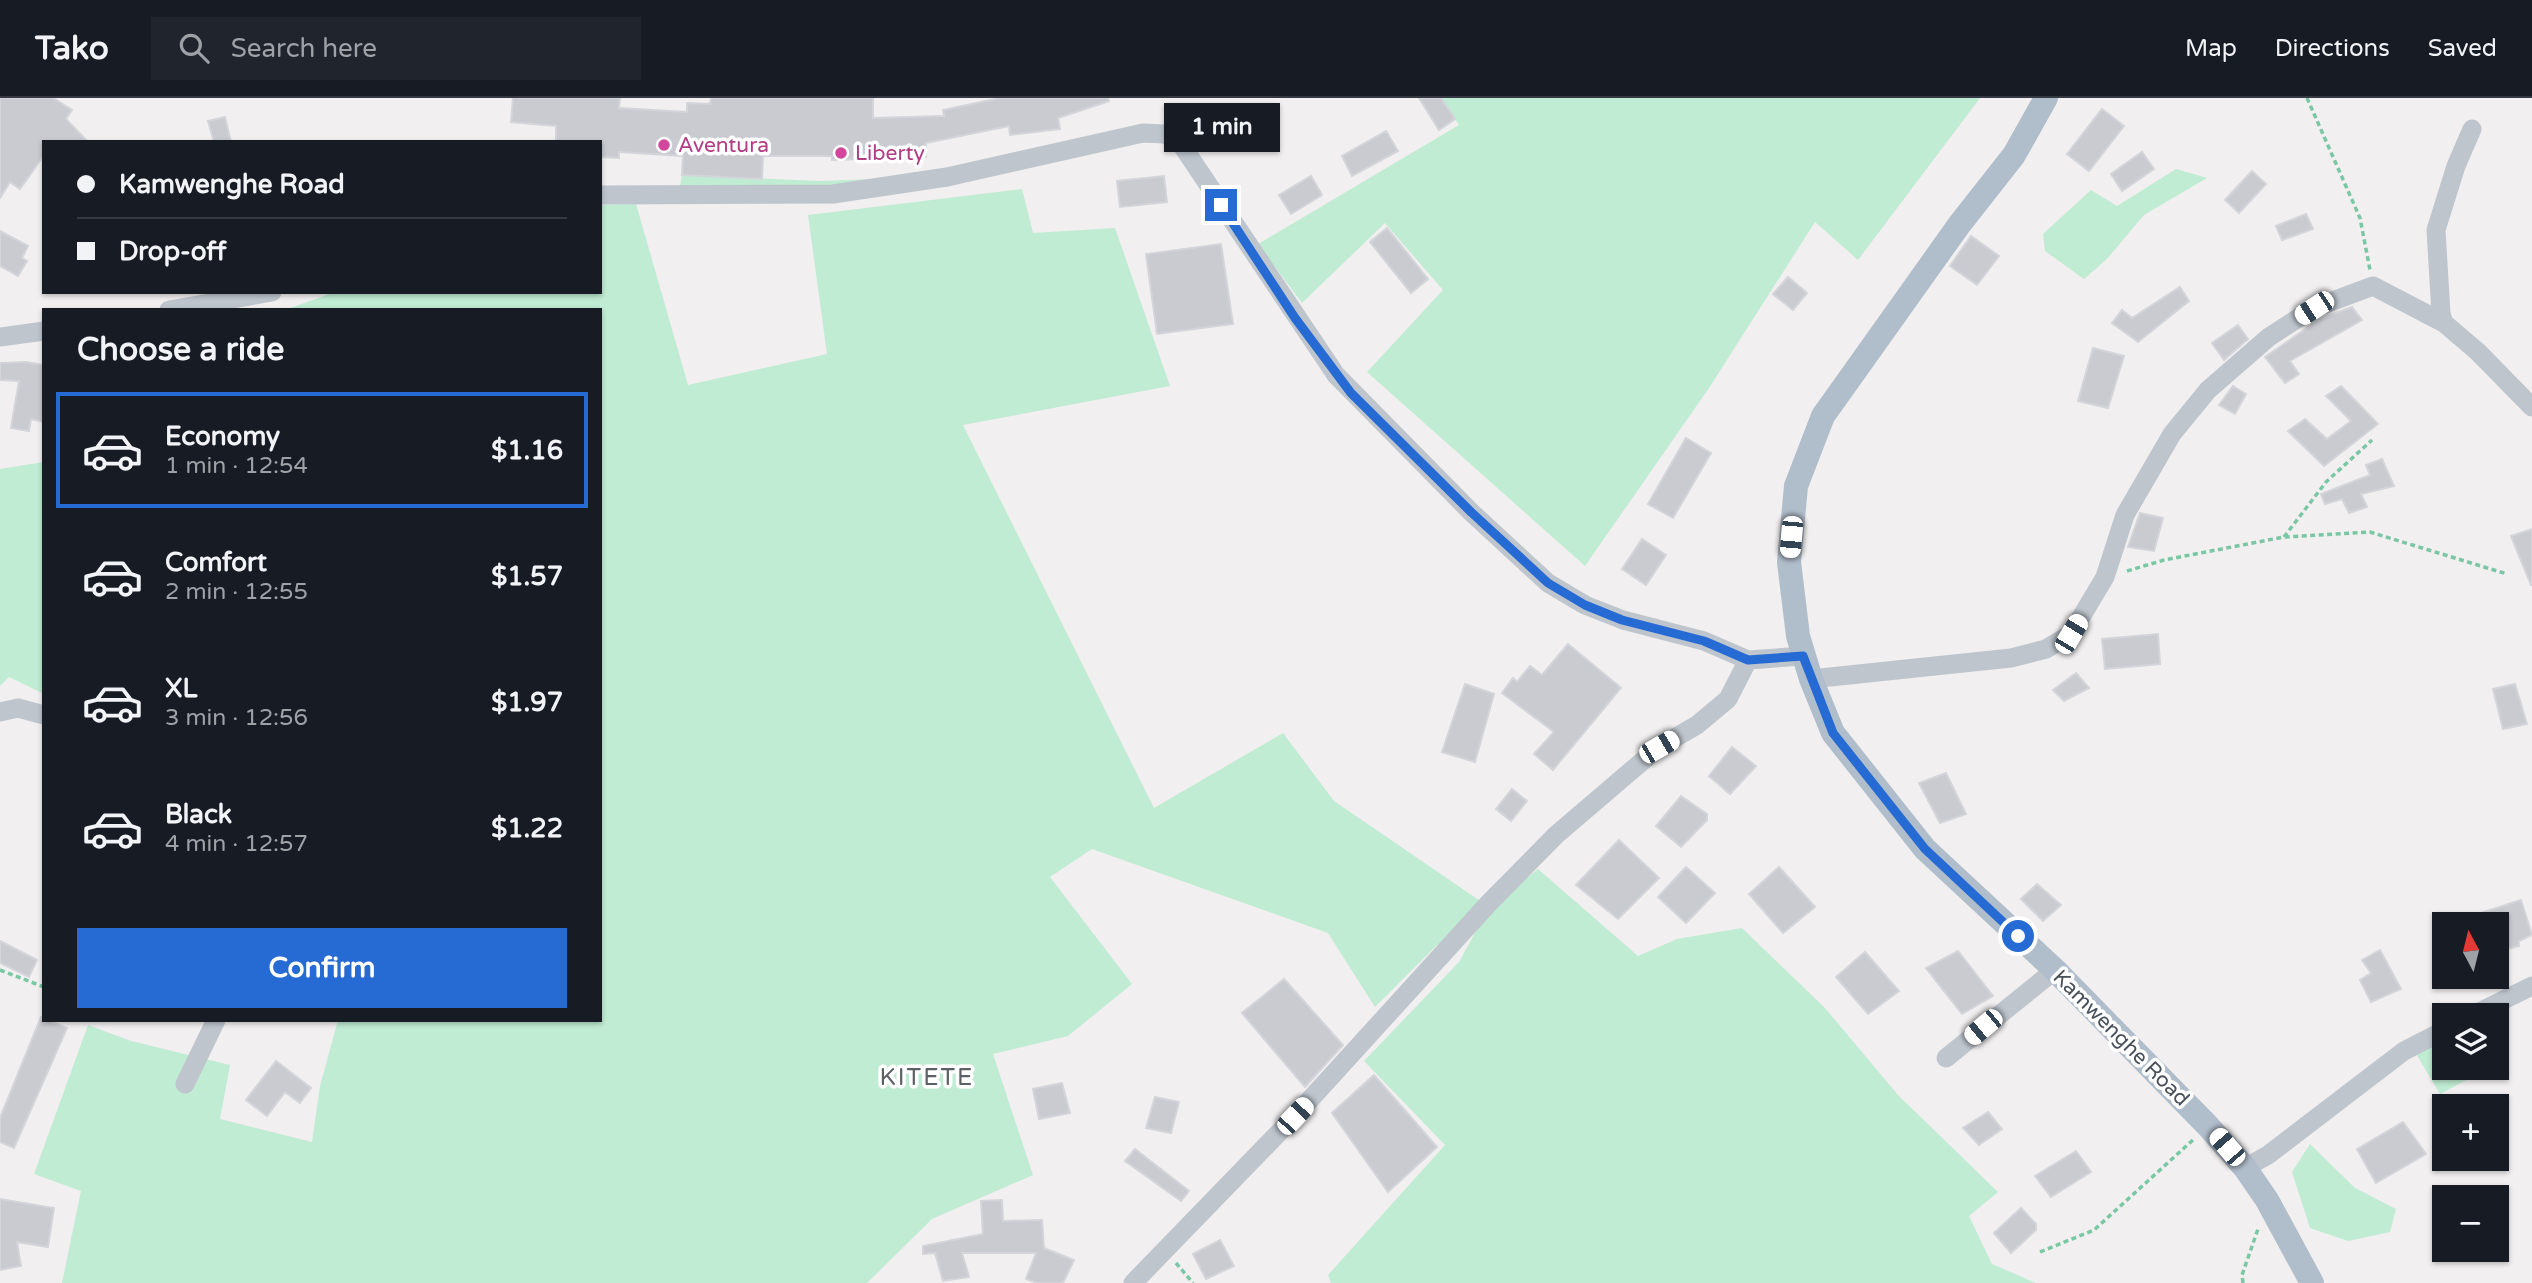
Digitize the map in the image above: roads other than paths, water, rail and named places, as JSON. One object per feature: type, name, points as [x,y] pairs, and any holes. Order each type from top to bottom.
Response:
[{"type":"main road","name":"Kamwenghe Road","points":[[2046,98],[2014,155],[1952,235],[1823,416],[1796,486],[1789,562],[1804,657],[1833,733],[1925,849],[2054,970],[2208,1126],[2245,1168],[2267,1200],[2312,1283]]},
{"type":"street","points":[[2444,323],[2441,314],[2436,229],[2456,166],[2472,129]]},
{"type":"street","points":[[602,195],[833,194],[947,177],[1143,133],[1172,136],[1181,144],[1336,374],[1451,492],[1548,583],[1585,605],[1622,620],[1704,641],[1748,660],[1804,657],[2011,658],[2046,649],[2071,634],[2105,577],[2125,515],[2172,434],[2208,390],[2269,337],[2314,308],[2373,286],[2444,323],[2478,352],[2532,407]]},
{"type":"street","points":[[180,308],[261,294]]},
{"type":"street","points":[[0,337],[42,331]]},
{"type":"street","points":[[1133,1283],[1304,1107],[1489,903],[1556,835],[1659,747],[1697,725],[1728,699],[1748,660]]},
{"type":"street","points":[[0,712],[18,708],[42,714]]},
{"type":"street","points":[[1946,1058],[2054,970]]},
{"type":"street","points":[[2497,1003],[2532,986]]},
{"type":"street","points":[[185,1084],[215,1022]]},
{"type":"street","points":[[2245,1168],[2268,1155],[2404,1051],[2432,1037]]},
{"type":"place","name":"Aventura","points":[[664,145]]},
{"type":"place","name":"Liberty","points":[[841,153]]},
{"type":"district","name":"KITETE","points":[[927,1077]]}]
